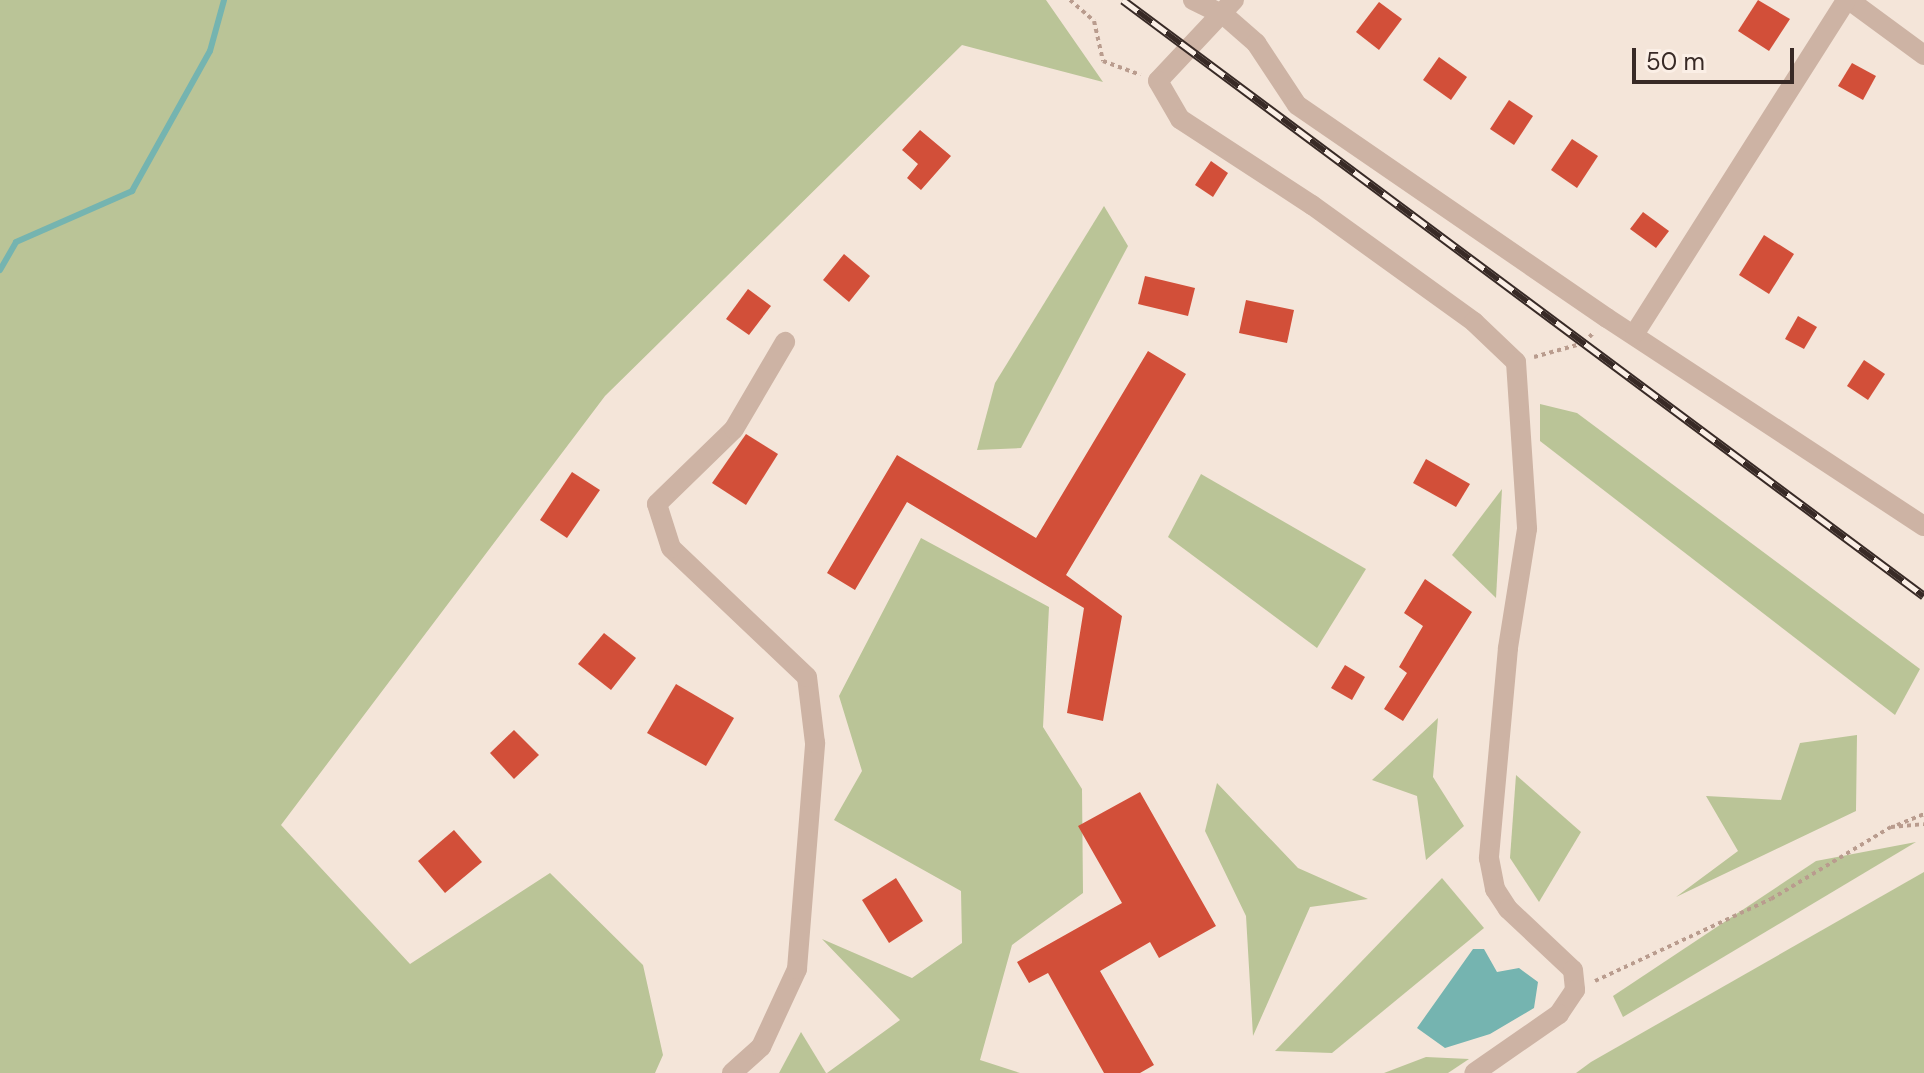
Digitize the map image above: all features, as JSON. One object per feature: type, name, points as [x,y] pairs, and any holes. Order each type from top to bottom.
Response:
[{"type":"street","points":[[1193,0],[1229,7],[1297,105],[1607,318],[1635,333],[1924,526]]},
{"type":"street","points":[[1635,333],[1847,0],[1924,55]]},
{"type":"street","points":[[1229,7],[1186,46],[1158,81],[1180,119],[1349,232],[1474,322],[1516,362],[1527,529],[1519,608],[1508,648],[1489,858],[1495,889],[1508,909],[1573,970],[1575,990],[1559,1014],[1474,1073]]},
{"type":"street","points":[[732,1073],[761,1047],[797,969],[815,743],[807,677],[671,548],[657,504],[734,429],[785,342]]},
{"type":"path","points":[[1070,0],[1094,21],[1103,61],[1158,81]]},
{"type":"path","points":[[1516,362],[1584,343],[1607,318]]},
{"type":"path","points":[[1575,990],[1771,899],[1891,827],[1924,814]]},
{"type":"path","points":[[1891,827],[1924,824]]},
{"type":"green space","points":[[0,0],[1046,0],[1103,82],[962,45],[605,396],[281,825],[410,964],[550,873],[643,965],[663,1055],[655,1073],[0,1073]]},
{"type":"green space","points":[[1104,206],[1128,246],[1021,448],[977,450],[995,383]]},
{"type":"green space","points":[[1540,404],[1577,413],[1920,669],[1895,715],[1540,441]]},
{"type":"green space","points":[[1201,474],[1366,569],[1317,648],[1168,537]]},
{"type":"green space","points":[[1502,489],[1496,598],[1452,555]]},
{"type":"green space","points":[[921,538],[1049,607],[1043,727],[1082,789],[1083,893],[1012,945],[980,1060],[1020,1073],[827,1073],[900,1020],[822,939],[912,978],[962,943],[961,891],[834,820],[862,771],[839,696]]},
{"type":"green space","points":[[1438,718],[1433,777],[1464,826],[1426,860],[1417,796],[1372,780]]},
{"type":"green space","points":[[1857,735],[1856,811],[1676,897],[1738,851],[1706,796],[1781,800],[1800,743]]},
{"type":"green space","points":[[1516,775],[1581,832],[1539,902],[1510,858]]},
{"type":"green space","points":[[1217,783],[1298,868],[1368,899],[1310,907],[1253,1036],[1246,916],[1205,831]]},
{"type":"green space","points":[[1916,842],[1623,1017],[1613,996],[1816,861]]},
{"type":"green space","points":[[1924,872],[1924,1073],[1576,1073],[1591,1062]]},
{"type":"green space","points":[[1442,878],[1484,928],[1332,1053],[1275,1051]]},
{"type":"green space","points":[[801,1032],[826,1073],[779,1073]]},
{"type":"green space","points":[[1426,1057],[1469,1059],[1448,1073],[1384,1073]]},
{"type":"water","points":[[1473,949],[1484,949],[1497,972],[1519,968],[1538,982],[1534,1008],[1490,1034],[1445,1048],[1417,1028]]},
{"type":"building","points":[[1758,0],[1790,19],[1769,51],[1738,31]]},
{"type":"building","points":[[1379,2],[1402,19],[1379,50],[1356,32]]},
{"type":"building","points":[[1439,57],[1467,77],[1451,100],[1423,80]]},
{"type":"building","points":[[1852,63],[1876,76],[1863,100],[1838,86]]},
{"type":"building","points":[[1509,100],[1533,116],[1514,145],[1490,129]]},
{"type":"building","points":[[920,130],[951,156],[921,190],[907,178],[918,164],[902,150]]},
{"type":"building","points":[[1572,139],[1598,156],[1577,188],[1551,170]]},
{"type":"building","points":[[1211,161],[1228,173],[1213,197],[1195,185]]},
{"type":"building","points":[[1643,212],[1669,231],[1656,248],[1630,229]]},
{"type":"building","points":[[1764,235],[1794,254],[1769,294],[1739,275]]},
{"type":"building","points":[[844,254],[870,276],[849,302],[823,280]]},
{"type":"building","points":[[1145,276],[1195,288],[1188,316],[1138,304]]},
{"type":"building","points":[[748,289],[771,306],[749,335],[726,319]]},
{"type":"building","points":[[1246,300],[1294,310],[1287,343],[1239,333]]},
{"type":"building","points":[[1798,316],[1817,327],[1804,349],[1785,339]]},
{"type":"building","points":[[1148,351],[1186,374],[1066,575],[1122,616],[1103,721],[1067,713],[1084,608],[907,502],[855,590],[827,573],[897,455],[1036,538]]},
{"type":"building","points":[[1864,360],[1885,374],[1868,400],[1847,386]]},
{"type":"building","points":[[746,434],[778,454],[746,505],[712,483]]},
{"type":"building","points":[[1426,459],[1470,484],[1456,507],[1413,483]]},
{"type":"building","points":[[572,472],[600,490],[567,538],[540,520]]},
{"type":"building","points":[[1425,579],[1472,612],[1403,721],[1384,709],[1407,673],[1399,667],[1423,626],[1404,613]]},
{"type":"building","points":[[604,633],[636,658],[611,690],[578,664]]},
{"type":"building","points":[[1345,665],[1365,677],[1352,700],[1331,688]]},
{"type":"building","points":[[676,684],[734,718],[706,766],[647,733]]},
{"type":"building","points":[[514,730],[539,755],[514,779],[490,753]]},
{"type":"building","points":[[1140,792],[1216,926],[1159,958],[1150,942],[1100,971],[1154,1065],[1140,1073],[1104,1073],[1048,973],[1029,983],[1017,962],[1122,903],[1078,826]]},
{"type":"building","points":[[454,830],[482,862],[445,893],[418,861]]},
{"type":"building","points":[[896,878],[923,921],[889,943],[862,900]]},
{"type":"waterway","points":[[0,270],[16,242],[132,191],[210,51],[224,0]]},
{"type":"railway","points":[[1123,0],[1924,596]]}]
